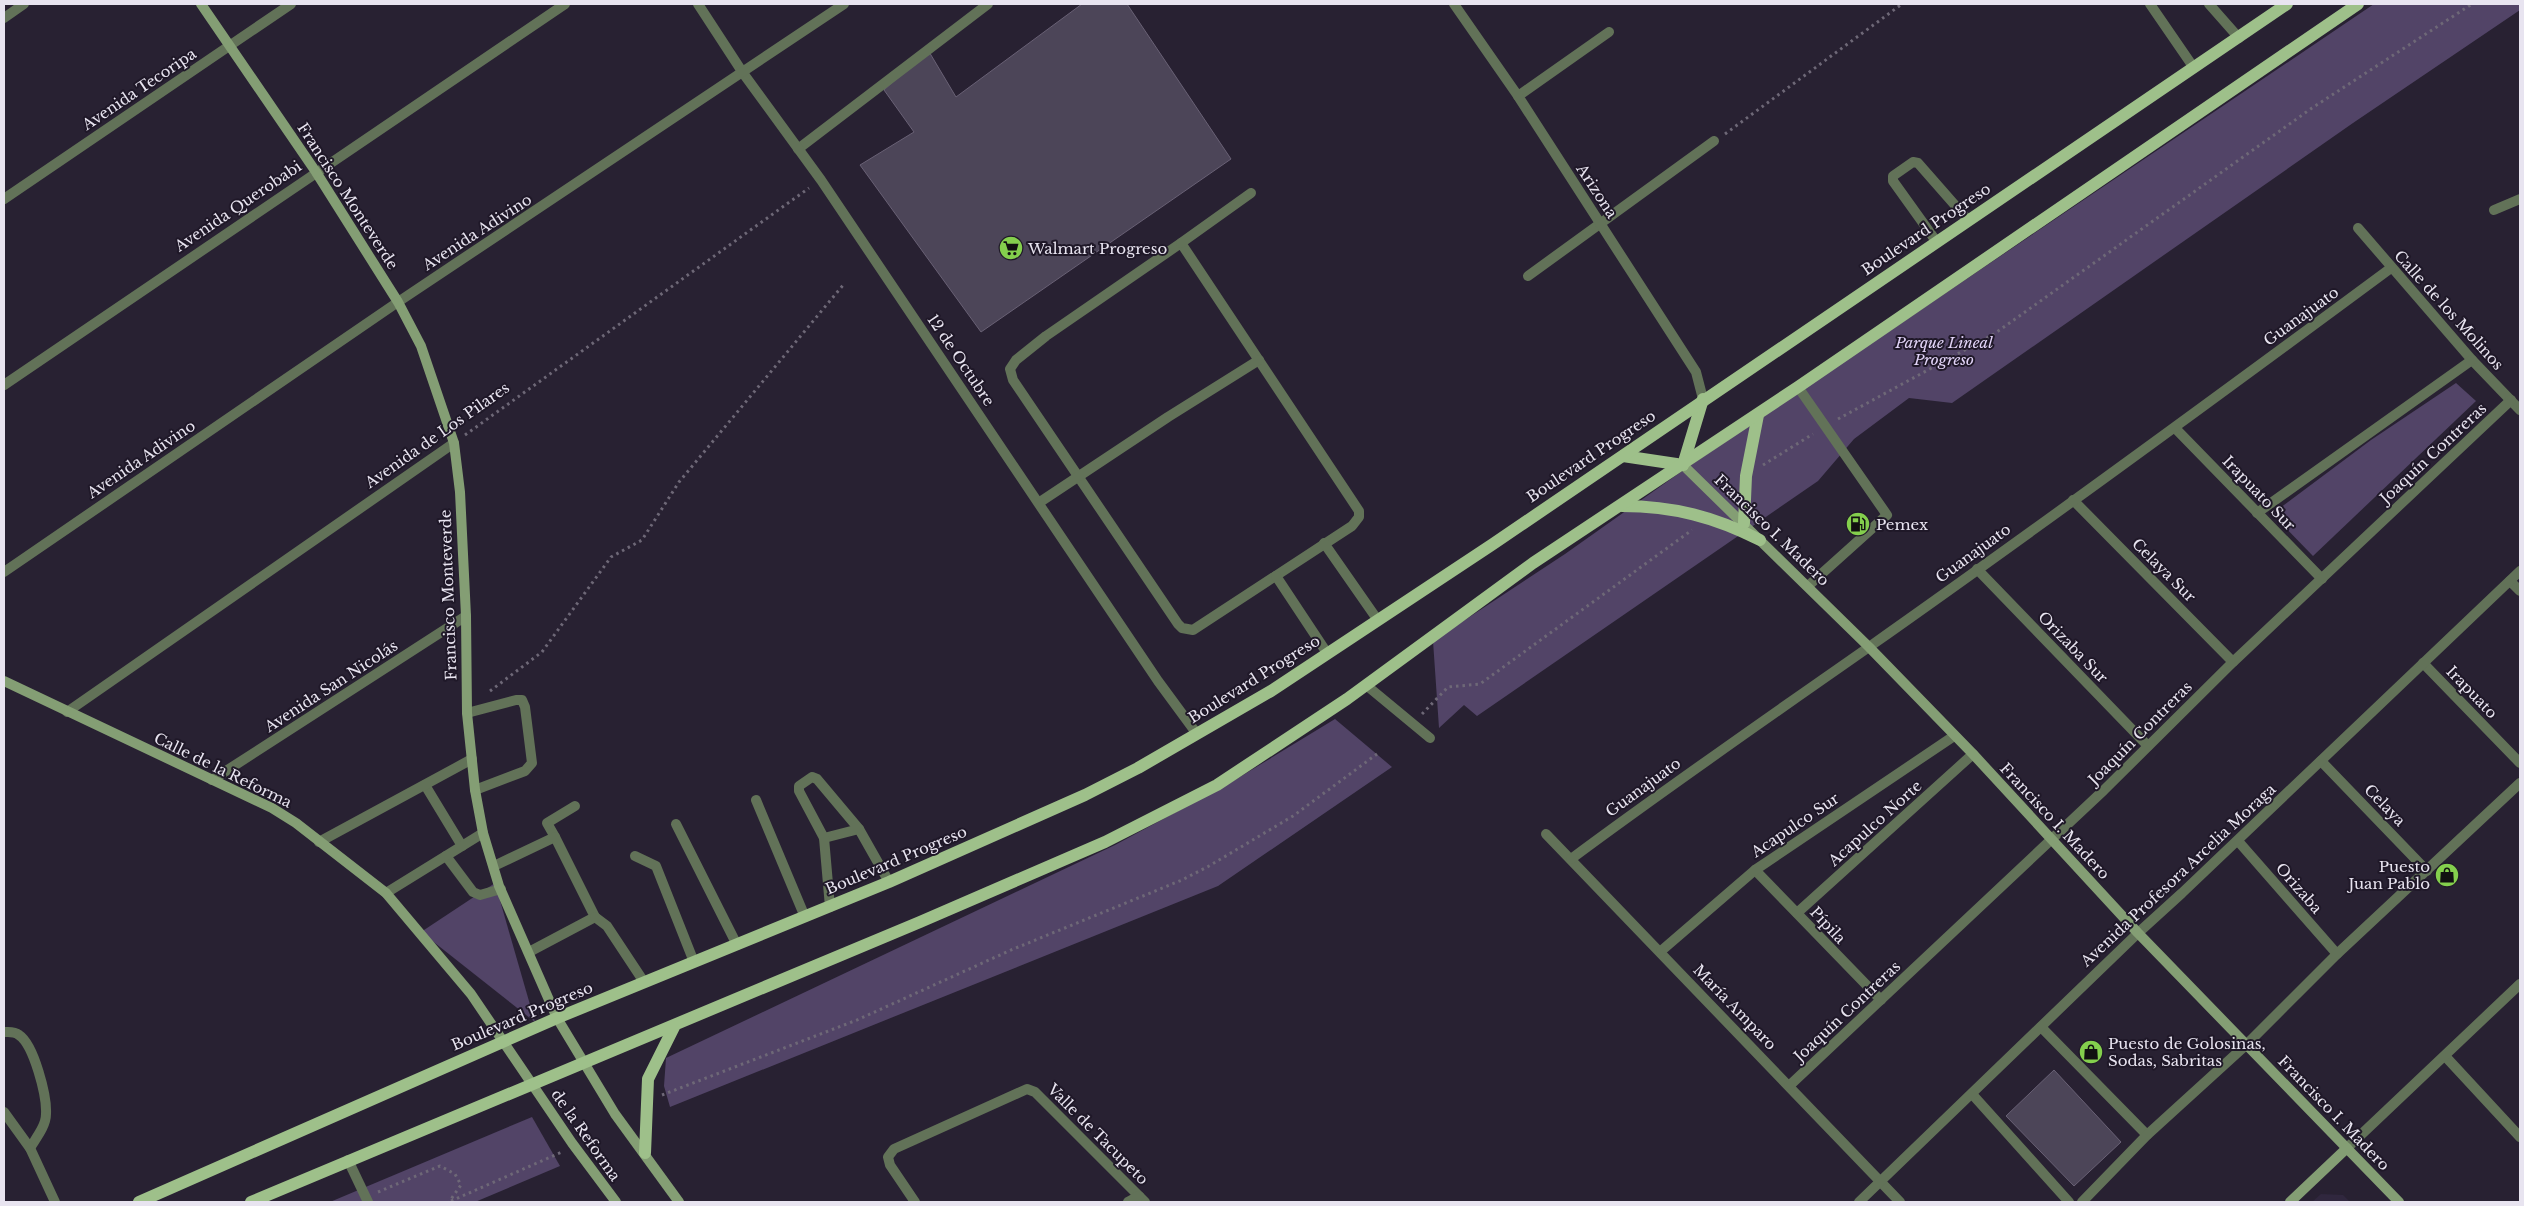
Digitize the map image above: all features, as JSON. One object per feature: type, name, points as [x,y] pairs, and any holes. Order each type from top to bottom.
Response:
[{"type":"main road","name":"Francisco Monteverde","points":[[202,4],[316,172],[398,302],[421,346],[454,442],[460,492],[466,616],[467,713],[475,790],[483,833],[501,889],[557,1018],[616,1114],[679,1202]]},
{"type":"main road","name":"Boulevard Progreso","points":[[139,1202],[557,1018],[830,907],[1086,795],[1197,734],[1271,691],[1623,456],[1703,399],[2287,4]]},
{"type":"main road","points":[[251,1202],[348,1160],[533,1086],[1096,846],[1165,813],[1217,785],[1263,756],[1366,685],[1495,590],[1798,388],[2358,4]]},
{"type":"main road","points":[[1683,464],[1703,399]]},
{"type":"main road","points":[[1744,523],[1746,476],[1758,415]]},
{"type":"main road","points":[[1623,456],[1683,464]]},
{"type":"main road","name":"Francisco I. Madero","points":[[1683,464],[1808,586],[1973,754],[2138,933],[2398,1202]]},
{"type":"main road","points":[[1622,506],[1650,506],[1698,514],[1735,527],[1760,540]]},
{"type":"main road","name":"Calle de la Reforma","points":[[4,680],[272,808],[296,823],[386,893],[454,972],[504,1041],[533,1086]]},
{"type":"main road","points":[[645,1153],[648,1079],[674,1026]]},
{"type":"main road","name":"de la Reforma","points":[[533,1086],[616,1202]]},
{"type":"main road","points":[[2290,1202],[2347,1148]]},
{"type":"street","points":[[4,18],[24,4]]},
{"type":"street","name":"Avenida Tecoripa","points":[[4,199],[291,4]]},
{"type":"street","name":"Avenida Querobabi","points":[[4,385],[565,4]]},
{"type":"street","name":"12 de Octubre","points":[[698,4],[743,73],[821,180],[1040,502],[1158,681],[1197,734]]},
{"type":"street","name":"Avenida Adivino","points":[[4,572],[398,302],[844,4]]},
{"type":"street","points":[[798,149],[988,4]]},
{"type":"street","name":"Arizona","points":[[1454,4],[1518,96],[1696,372],[1703,399]]},
{"type":"street","points":[[2150,4],[2194,68]]},
{"type":"street","points":[[2209,4],[2239,38]]},
{"type":"street","points":[[1518,96],[1608,32]]},
{"type":"street","points":[[1528,276],[1714,142]]},
{"type":"street","points":[[1936,241],[1893,181],[1893,176],[1913,162],[1918,163],[1968,220]]},
{"type":"street","points":[[1181,243],[1359,511],[1359,517],[1352,526],[1193,630],[1182,628],[1013,380],[1010,369],[1016,360],[1046,336],[1251,193]]},
{"type":"street","points":[[2494,210],[2520,200]]},
{"type":"street","name":"Calle de los Molinos","points":[[2358,228],[2472,360],[2520,410]]},
{"type":"street","name":"Guanajuato","points":[[1571,859],[1746,731],[1869,647],[2175,428],[2391,268]]},
{"type":"street","points":[[1040,502],[1259,360]]},
{"type":"street","points":[[2258,513],[2472,360]]},
{"type":"street","points":[[1798,388],[1887,515],[1808,586]]},
{"type":"street","name":"Joaquín Contreras","points":[[1789,1086],[2052,839],[2233,662],[2511,400]]},
{"type":"street","name":"Irapuato Sur","points":[[2175,428],[2322,579]]},
{"type":"street","name":"Avenida de Los Pilares","points":[[68,712],[454,442]]},
{"type":"street","name":"Celaya Sur","points":[[2073,500],[2233,662]]},
{"type":"street","points":[[1324,543],[1378,619]]},
{"type":"street","name":"Orizaba Sur","points":[[1977,568],[2148,746]]},
{"type":"street","name":"Avenida Profesora Arcelia Moraga","points":[[1859,1202],[1881,1183],[2138,933],[2238,841],[2520,572]]},
{"type":"street","points":[[1276,576],[1327,653]]},
{"type":"street","points":[[2510,581],[2520,591]]},
{"type":"street","name":"Avenida San Nicolás","points":[[212,780],[466,616]]},
{"type":"street","name":"Irapuato","points":[[2423,663],[2520,763]]},
{"type":"street","points":[[1366,685],[1430,738]]},
{"type":"street","points":[[467,713],[522,700],[525,707],[532,763],[525,771],[475,790]]},
{"type":"street","name":"Acapulco Sur","points":[[1661,951],[1755,870],[1954,736]]},
{"type":"street","name":"Acapulco Norte","points":[[1797,914],[1973,754]]},
{"type":"street","points":[[320,842],[472,759]]},
{"type":"street","name":"Celaya","points":[[2321,761],[2427,871]]},
{"type":"street","points":[[830,907],[824,838],[799,791],[799,786],[812,777],[817,779],[859,829],[889,882]]},
{"type":"street","points":[[425,784],[462,846]]},
{"type":"street","points":[[2082,1202],[2147,1136],[2247,1044],[2337,954],[2520,784]]},
{"type":"street","points":[[756,800],[804,917]]},
{"type":"street","points":[[574,806],[547,823],[595,917],[607,926],[644,982]]},
{"type":"street","points":[[676,824],[737,944]]},
{"type":"street","points":[[824,838],[859,829]]},
{"type":"street","points":[[386,893],[483,833]]},
{"type":"street","name":"María Amparo","points":[[1546,834],[1661,951],[1900,1202]]},
{"type":"street","points":[[494,866],[555,837]]},
{"type":"street","name":"Orizaba","points":[[2238,841],[2337,954]]},
{"type":"street","points":[[446,856],[473,892],[480,896],[501,889]]},
{"type":"street","points":[[635,856],[656,866],[694,962]]},
{"type":"street","name":"Pípila","points":[[1755,870],[1880,1000]]},
{"type":"street","points":[[528,952],[595,917]]},
{"type":"street","points":[[2347,1148],[2520,984]]},
{"type":"street","points":[[2040,1027],[2147,1136]]},
{"type":"street","points":[[4,1032],[11,1031],[20,1035],[28,1047],[45,1093],[46,1115],[39,1134],[30,1148]]},
{"type":"street","points":[[2445,1056],[2520,1137]]},
{"type":"street","name":"Valle de Tacupeto","points":[[915,1202],[890,1165],[888,1157],[894,1149],[1027,1089],[1035,1092],[1142,1199]]},
{"type":"street","points":[[1972,1094],[2069,1202]]},
{"type":"street","points":[[4,1112],[30,1148],[55,1202]]},
{"type":"street","points":[[348,1160],[367,1200]]},
{"type":"street","points":[[1128,1202],[1142,1199]]},
{"type":"path","points":[[1714,142],[1902,4]]},
{"type":"path","points":[[1836,419],[1994,334],[2312,108],[2472,4]]},
{"type":"path","name":"Avenida de Los Pilares","points":[[454,442],[821,180]]},
{"type":"path","points":[[489,692],[542,652],[611,557],[642,540],[679,482],[844,284]]},
{"type":"path","points":[[1746,476],[1820,430]]},
{"type":"path","points":[[1414,723],[1448,688],[1480,684],[1695,528]]},
{"type":"path","points":[[646,1102],[857,1020],[1011,950],[1182,880],[1293,816],[1377,754]]},
{"type":"path","points":[[450,1202],[559,1154],[572,1143]]},
{"type":"path","points":[[367,1200],[440,1166],[455,1174],[460,1185],[450,1202]]},
{"type":"shaded area","points":[[2321,1194],[2343,1195],[2350,1202],[2312,1202]]},
{"type":"green space","name":"Parque Lineal Progreso","points":[[2374,4],[2520,4],[2520,10],[2353,123],[1952,403],[1909,398],[1854,439],[1818,481],[1477,716],[1464,705],[1439,728],[1433,641],[1565,554],[1685,469]]},
{"type":"green space","points":[[2456,383],[2476,401],[2313,556],[2272,514],[2371,440]]},
{"type":"green space","points":[[1335,719],[1392,767],[1218,886],[670,1107],[664,1086],[666,1058],[1115,845],[1230,783]]},
{"type":"green space","points":[[495,883],[535,1022],[421,932]]},
{"type":"green space","points":[[532,1117],[560,1166],[475,1202],[330,1202]]},
{"type":"building","name":"Walmart Progreso","points":[[1082,4],[1127,4],[1231,159],[981,332],[860,165],[914,132],[884,90],[928,50],[956,97]]},
{"type":"building","points":[[2054,1070],[2121,1142],[2074,1186],[2006,1116]]},
{"type":"place","name":"Walmart Progreso","points":[[1011,248]]},
{"type":"place","name":"Pemex","points":[[1858,524]]},
{"type":"place","name":"Puesto Juan Pablo","points":[[2447,875]]},
{"type":"place","name":"Puesto de Golosinas, Sodas, Sabritas","points":[[2091,1052]]}]
